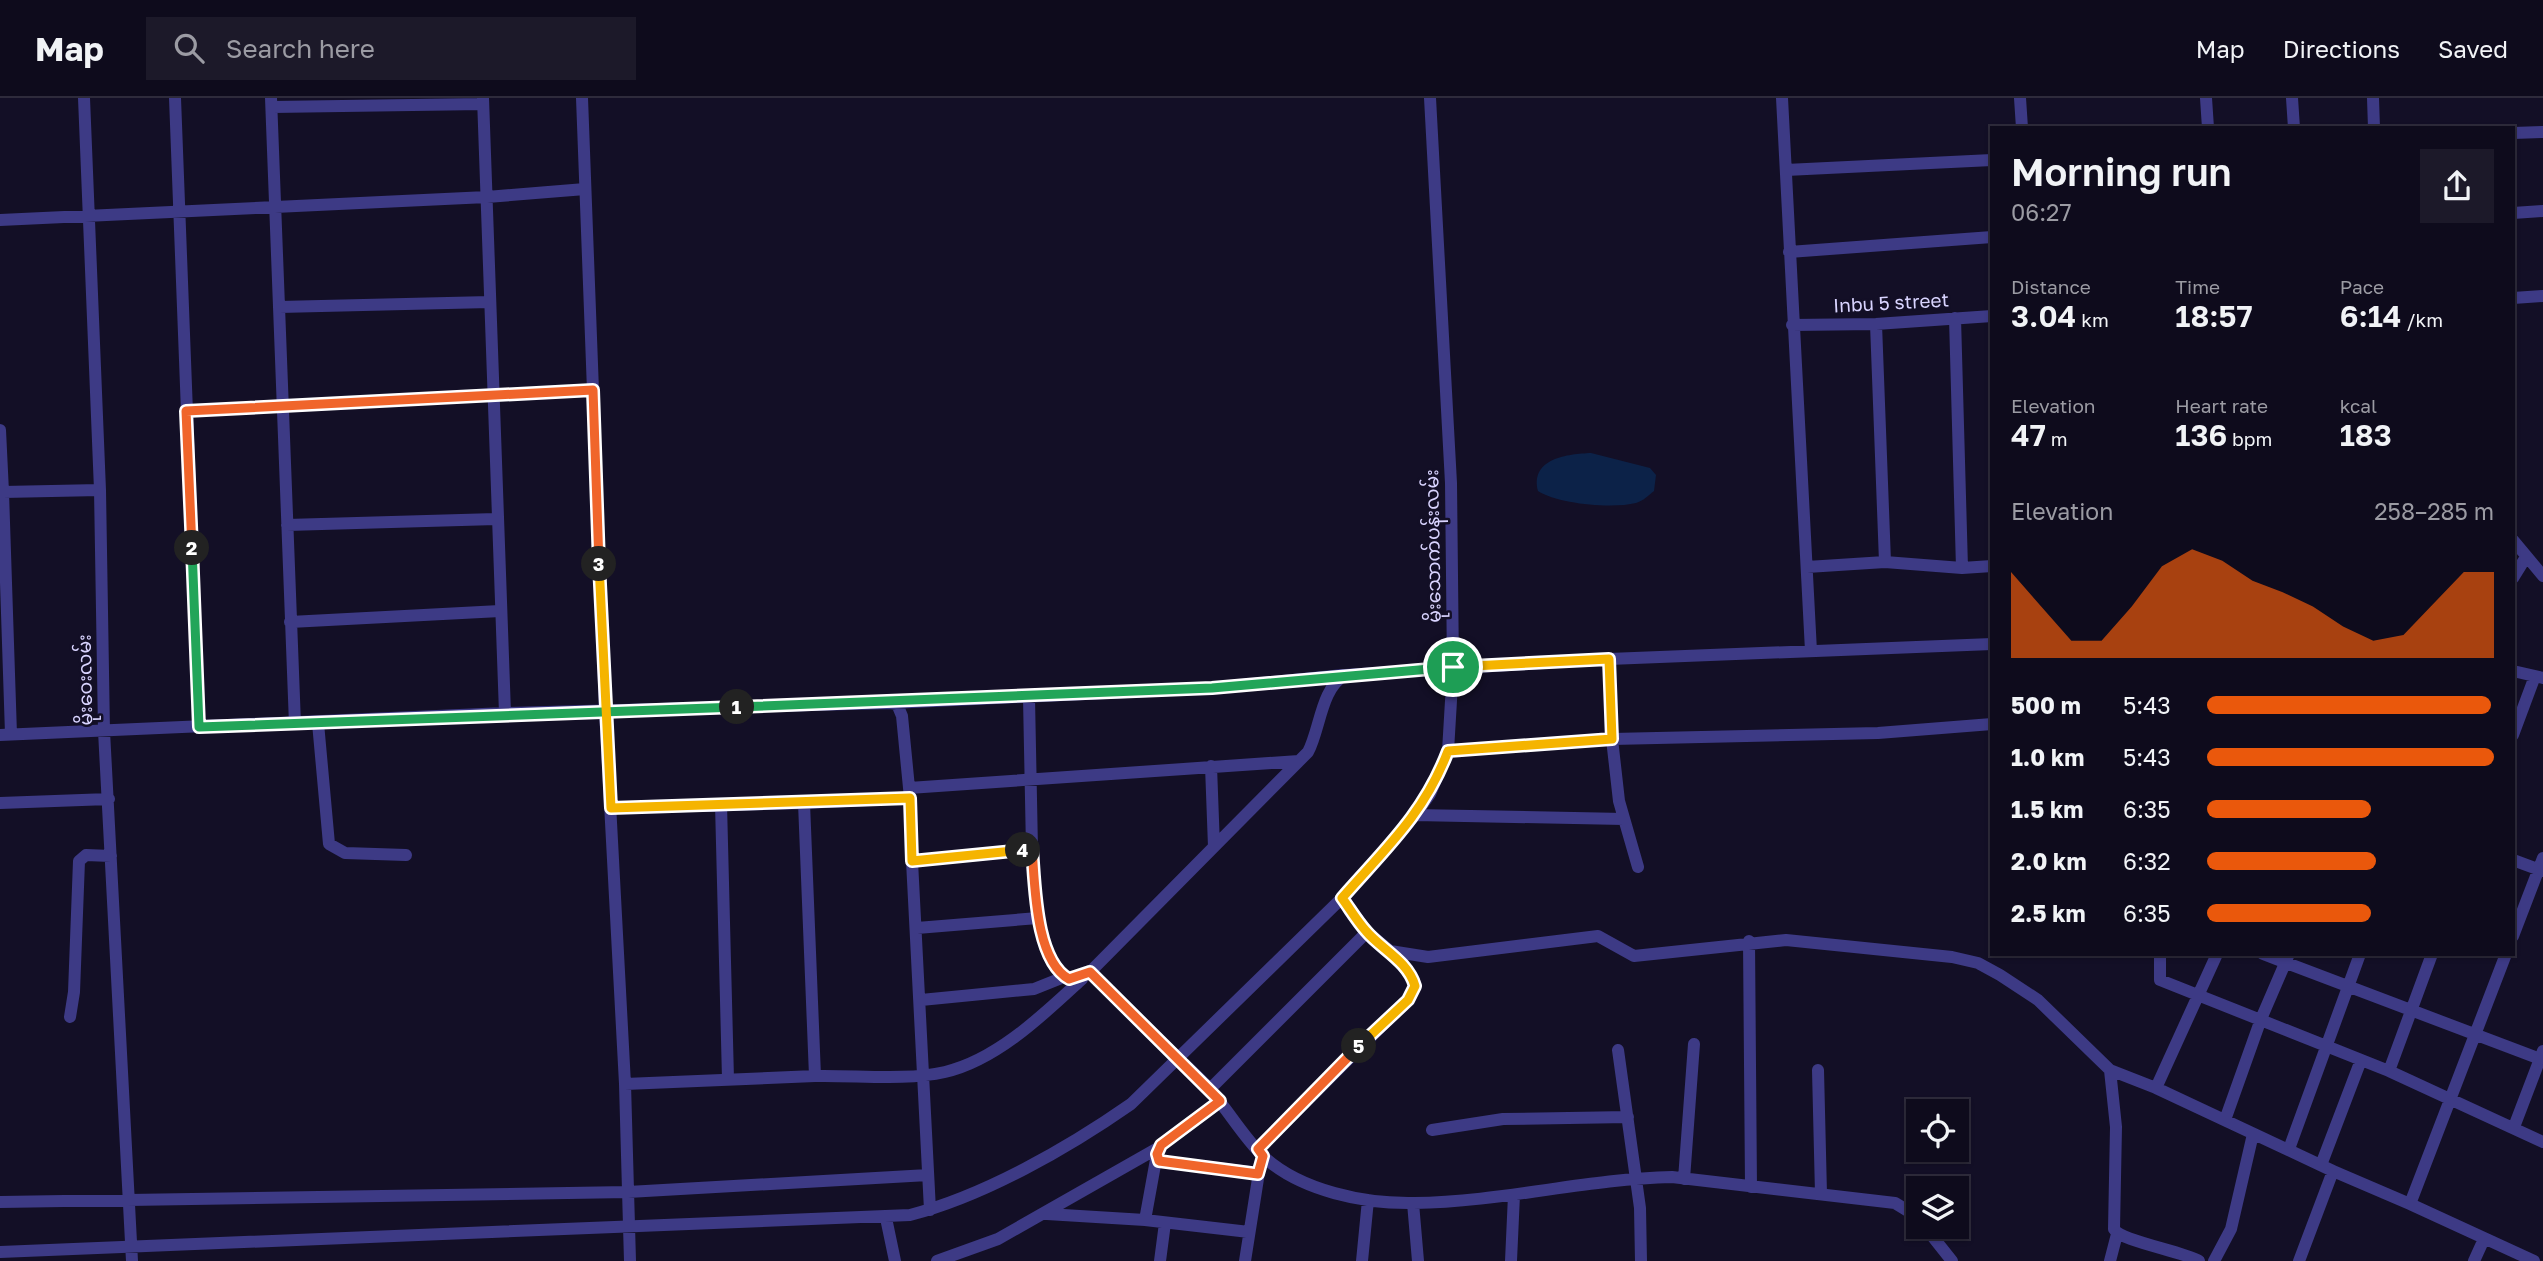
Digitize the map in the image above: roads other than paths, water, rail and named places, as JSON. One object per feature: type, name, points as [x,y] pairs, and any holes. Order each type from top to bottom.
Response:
[{"type":"street","name":"မိုးဝေးလမ်း","points":[[84,98],[100,490],[104,731],[132,1261]]},
{"type":"street","points":[[175,98],[199,727]]},
{"type":"street","points":[[583,98],[605,710],[625,1084],[628,1192],[626,1227],[630,1261]]},
{"type":"street","name":"မိုးသောက်ပန်းလမ်း","points":[[0,1252],[886,1218],[930,1210],[1012,1173],[1100,1125],[1131,1104],[1342,898],[1415,815],[1430,794],[1448,751],[1453,667],[1451,483],[1430,98]]},
{"type":"street","points":[[1782,98],[1811,651]]},
{"type":"street","points":[[2020,98],[2022,126]]},
{"type":"street","points":[[2206,98],[2208,126]]},
{"type":"street","points":[[2292,98],[2294,126]]},
{"type":"street","points":[[2373,98],[2375,126]]},
{"type":"street","points":[[295,724],[272,102],[483,101],[505,713]]},
{"type":"street","points":[[2515,133],[2543,132]]},
{"type":"street","points":[[1786,170],[1990,160]]},
{"type":"street","points":[[0,220],[487,197],[585,189]]},
{"type":"street","points":[[2515,214],[2543,211]]},
{"type":"street","points":[[1789,252],[1990,237]]},
{"type":"street","points":[[2515,298],[2543,296]]},
{"type":"street","points":[[279,307],[490,302]]},
{"type":"street","name":"Inbu 5 street","points":[[1792,325],[1875,324],[1990,316]]},
{"type":"street","points":[[1955,318],[1962,568]]},
{"type":"street","points":[[1875,324],[1885,562]]},
{"type":"street","points":[[186,411],[593,390]]},
{"type":"street","points":[[0,430],[6,734],[295,724],[505,713],[1030,698],[1212,688],[1453,667],[1990,644]]},
{"type":"street","points":[[1,492],[100,490]]},
{"type":"street","points":[[287,525],[496,519]]},
{"type":"street","points":[[2515,542],[2543,576]]},
{"type":"street","points":[[2515,575],[2526,556]]},
{"type":"street","points":[[1807,567],[1885,562],[1962,568],[1990,566]]},
{"type":"street","points":[[290,622],[500,611]]},
{"type":"street","points":[[1609,659],[1612,739],[1624,819],[1638,867]]},
{"type":"street","points":[[2515,671],[2539,677],[2515,731]]},
{"type":"street","points":[[625,1084],[925,1074],[957,1069],[995,1049],[1030,1025],[1090,972],[1299,761],[1316,737],[1332,688],[1345,675]]},
{"type":"street","points":[[1030,698],[1032,849],[1038,918],[1050,960],[1064,976],[1074,980],[1090,972]]},
{"type":"street","points":[[890,703],[897,704],[902,716],[910,793],[930,1210]]},
{"type":"street","points":[[318,723],[330,844],[345,853],[406,855]]},
{"type":"street","points":[[1448,751],[1612,739],[1878,733],[1990,724]]},
{"type":"street","points":[[611,808],[804,803],[1030,779],[1299,761]]},
{"type":"street","points":[[1211,766],[1214,847]]},
{"type":"street","points":[[0,803],[108,799]]},
{"type":"street","points":[[804,803],[816,1076]]},
{"type":"street","points":[[721,804],[728,1079]]},
{"type":"street","points":[[1415,815],[1624,819]]},
{"type":"street","points":[[912,861],[1032,849]]},
{"type":"street","points":[[70,1017],[74,992],[79,861],[86,855],[111,856]]},
{"type":"street","points":[[2515,860],[2542,866],[2515,931]]},
{"type":"street","points":[[1245,1261],[1260,1152],[1413,994],[1413,978],[1390,951],[1367,932],[1342,898]]},
{"type":"street","points":[[916,928],[1038,918]]},
{"type":"street","points":[[1210,1089],[1367,932]]},
{"type":"street","points":[[1390,951],[1428,957],[1598,936],[1634,956],[1786,940],[1952,957],[1978,963],[2038,1000],[2110,1070],[2157,1088],[2534,1261]]},
{"type":"street","points":[[1749,942],[1751,1186]]},
{"type":"street","points":[[2160,956],[2160,980],[2389,1070],[2451,1097],[2543,1143]]},
{"type":"street","points":[[2157,1088],[2216,956]]},
{"type":"street","points":[[2289,1149],[2359,956]]},
{"type":"street","points":[[2389,1070],[2431,956]]},
{"type":"street","points":[[2410,1204],[2505,956]]},
{"type":"street","points":[[2225,1120],[2261,1019],[2288,958],[2348,985],[2542,1055],[2514,1127]]},
{"type":"street","points":[[1090,972],[1210,1089],[1260,1152],[1294,1175],[1328,1191],[1368,1200],[1413,1203],[1514,1195],[1636,1178],[1684,1179],[1895,1203],[1906,1210]]},
{"type":"street","points":[[921,1000],[1034,989],[1064,976]]},
{"type":"street","points":[[1684,1179],[1694,1044]]},
{"type":"street","points":[[1618,1050],[1636,1178],[1641,1261]]},
{"type":"street","points":[[2299,1261],[2361,1060]]},
{"type":"street","points":[[1818,1070],[1821,1195]]},
{"type":"street","points":[[2110,1070],[2116,1127],[2113,1221],[2117,1234],[2110,1261]]},
{"type":"street","points":[[937,1261],[998,1239],[1046,1214],[1157,1151],[1220,1101]]},
{"type":"street","points":[[1432,1130],[1503,1118],[1628,1117]]},
{"type":"street","points":[[2214,1261],[2231,1229],[2253,1134]]},
{"type":"street","points":[[1157,1151],[1161,1162],[1258,1174]]},
{"type":"street","points":[[1145,1220],[1157,1151]]},
{"type":"street","points":[[0,1202],[628,1192],[928,1175]]},
{"type":"street","points":[[1511,1261],[1514,1195]]},
{"type":"street","points":[[1362,1261],[1368,1200]]},
{"type":"street","points":[[1413,1203],[1418,1261]]},
{"type":"street","points":[[1046,1214],[1145,1220],[1249,1232]]},
{"type":"street","points":[[886,1218],[895,1261]]},
{"type":"street","points":[[1160,1261],[1165,1223]]},
{"type":"street","points":[[2117,1234],[2168,1248],[2199,1261]]},
{"type":"street","points":[[1935,1239],[1952,1261]]},
{"type":"street","points":[[2474,1261],[2484,1240]]},
{"type":"water","points":[[1591,453],[1650,468],[1656,475],[1654,491],[1636,503],[1613,505],[1571,502],[1538,491],[1537,480],[1545,465],[1562,457]]}]
